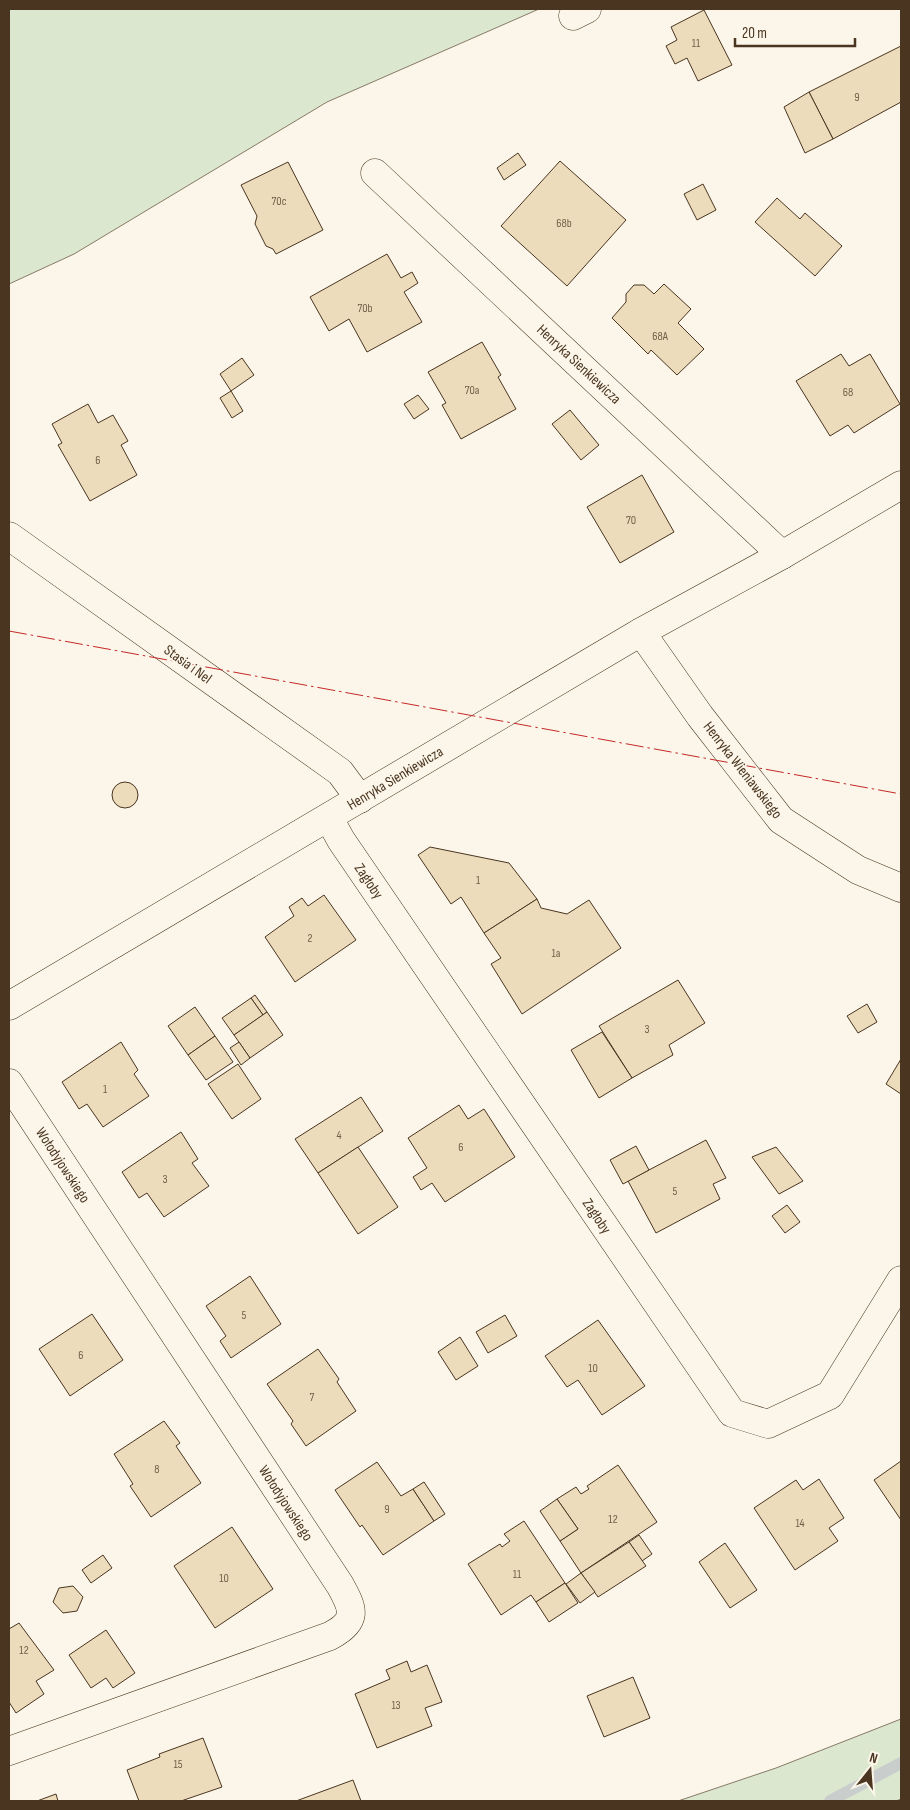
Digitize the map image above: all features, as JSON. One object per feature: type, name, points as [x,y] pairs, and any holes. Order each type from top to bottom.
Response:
[{"type":"street","name":"Henryka Sienkiewicza","points":[[375,173],[782,555]]},
{"type":"street","name":"Henryka Sienkiewicza","points":[[9,1006],[641,632],[782,555],[901,485]]},
{"type":"street","name":"Stasia i Nel","points":[[9,536],[340,772],[360,799]]},
{"type":"street","name":"Henryka Wieniawskiego","points":[[641,632],[700,716],[781,820],[858,870],[901,888]]},
{"type":"street","name":"Zagłoby","points":[[329,818],[341,840],[732,1413],[768,1424],[830,1395],[901,1280]]},
{"type":"street","name":"Wołodyjowskiego","points":[[9,1083],[340,1585],[351,1605],[351,1616],[343,1629],[330,1636],[9,1751]]},
{"type":"green space","points":[[9,9],[539,9],[327,102],[74,254],[9,284]]},
{"type":"green space","points":[[901,1719],[901,1799],[896,1801],[678,1801],[776,1768]]},
{"type":"building","points":[[704,10],[732,65],[698,81],[687,58],[675,64],[666,46],[677,40],[671,27]]},
{"type":"building","points":[[901,46],[901,102],[833,139],[809,92]]},
{"type":"building","points":[[809,92],[833,139],[805,153],[784,107]]},
{"type":"building","points":[[518,153],[526,165],[504,180],[497,168]]},
{"type":"building","points":[[560,161],[626,220],[567,286],[501,226]]},
{"type":"building","points":[[288,162],[323,230],[276,254],[273,249],[266,246],[255,224],[257,216],[241,185]]},
{"type":"building","points":[[703,184],[716,210],[697,220],[684,194]]},
{"type":"building","points":[[777,198],[800,219],[805,213],[842,246],[815,276],[755,222]]},
{"type":"building","points":[[387,254],[401,278],[412,272],[418,283],[404,292],[422,322],[367,352],[349,319],[329,331],[310,297]]},
{"type":"building","points":[[664,284],[691,309],[678,323],[704,349],[677,375],[651,350],[648,354],[612,318],[626,302],[626,294],[634,285],[644,285],[654,294]]},
{"type":"building","points":[[482,342],[501,375],[498,377],[516,409],[461,439],[442,405],[446,403],[428,372]]},
{"type":"building","points":[[841,354],[849,366],[870,354],[900,404],[854,433],[848,425],[830,436],[796,381]]},
{"type":"building","points":[[242,358],[254,375],[231,391],[220,374]]},
{"type":"building","points":[[231,391],[243,411],[232,418],[220,398]]},
{"type":"building","points":[[418,395],[429,409],[414,419],[404,404]]},
{"type":"building","points":[[88,404],[98,423],[113,415],[128,441],[121,445],[137,475],[90,501],[58,445],[62,443],[52,424]]},
{"type":"building","points":[[570,410],[599,445],[581,460],[552,424]]},
{"type":"building","points":[[642,475],[674,532],[620,563],[587,507]]},
{"type":"building","points":[[125,782],[134,786],[138,795],[134,804],[125,808],[116,804],[112,795],[116,786]]},
{"type":"building","points":[[430,847],[509,863],[537,899],[484,933],[461,897],[451,904],[418,855]]},
{"type":"building","points":[[324,895],[356,940],[295,982],[265,937],[294,916],[289,907],[302,898],[308,906]]},
{"type":"building","points":[[537,899],[541,908],[567,914],[589,900],[621,948],[522,1014],[491,964],[501,958],[484,933]]},
{"type":"building","points":[[678,980],[705,1023],[669,1045],[673,1055],[632,1078],[599,1026]]},
{"type":"building","points":[[255,995],[267,1012],[263,1015],[251,998]]},
{"type":"building","points":[[251,998],[263,1015],[234,1035],[222,1018]]},
{"type":"building","points":[[867,1004],[877,1022],[858,1033],[847,1016]]},
{"type":"building","points":[[195,1007],[215,1036],[188,1055],[168,1026]]},
{"type":"building","points":[[267,1012],[283,1035],[250,1058],[234,1035]]},
{"type":"building","points":[[602,1032],[632,1078],[599,1098],[571,1050]]},
{"type":"building","points":[[215,1036],[233,1062],[206,1080],[188,1055]]},
{"type":"building","points":[[121,1042],[138,1070],[134,1074],[149,1096],[103,1127],[87,1104],[79,1109],[62,1082]]},
{"type":"building","points":[[239,1042],[250,1058],[241,1065],[230,1048]]},
{"type":"building","points":[[901,1059],[901,1094],[886,1084]]},
{"type":"building","points":[[238,1064],[261,1099],[232,1119],[208,1084]]},
{"type":"building","points":[[361,1097],[383,1131],[318,1173],[295,1139]]},
{"type":"building","points":[[459,1105],[468,1119],[484,1109],[515,1157],[445,1202],[432,1183],[421,1190],[413,1177],[427,1168],[408,1138]]},
{"type":"building","points":[[181,1132],[198,1159],[192,1163],[209,1186],[164,1217],[147,1193],[139,1198],[122,1172]]},
{"type":"building","points":[[706,1140],[726,1178],[713,1184],[720,1199],[656,1233],[628,1181]]},
{"type":"building","points":[[636,1146],[649,1170],[623,1184],[610,1160]]},
{"type":"building","points":[[358,1147],[398,1207],[358,1234],[318,1173]]},
{"type":"building","points":[[776,1147],[803,1181],[779,1194],[752,1157]]},
{"type":"building","points":[[787,1205],[800,1222],[785,1233],[772,1216]]},
{"type":"building","points":[[250,1276],[281,1324],[231,1358],[220,1341],[226,1336],[206,1306]]},
{"type":"building","points":[[92,1314],[123,1360],[70,1396],[39,1349]]},
{"type":"building","points":[[505,1315],[517,1336],[488,1353],[476,1332]]},
{"type":"building","points":[[598,1320],[645,1386],[602,1415],[578,1380],[567,1387],[545,1356]]},
{"type":"building","points":[[460,1337],[478,1366],[456,1380],[438,1352]]},
{"type":"building","points":[[318,1349],[339,1379],[337,1382],[356,1411],[306,1446],[291,1424],[293,1421],[267,1384]]},
{"type":"building","points":[[164,1421],[180,1443],[176,1446],[201,1483],[151,1517],[130,1486],[133,1484],[114,1454]]},
{"type":"building","points":[[901,1461],[901,1520],[874,1480]]},
{"type":"building","points":[[377,1462],[401,1496],[413,1489],[434,1521],[383,1555],[362,1525],[360,1527],[335,1490]]},
{"type":"building","points":[[618,1465],[657,1522],[581,1573],[560,1541],[578,1529],[557,1499],[576,1487],[581,1494],[589,1489],[587,1486]]},
{"type":"building","points":[[819,1479],[844,1518],[829,1528],[838,1541],[795,1570],[754,1508],[796,1480],[803,1490]]},
{"type":"building","points":[[424,1482],[445,1514],[434,1521],[413,1489]]},
{"type":"building","points":[[557,1499],[578,1529],[560,1541],[540,1511]]},
{"type":"building","points":[[524,1521],[565,1583],[536,1602],[531,1595],[501,1615],[468,1564],[500,1544],[502,1547],[510,1541],[504,1534]]},
{"type":"building","points":[[232,1527],[273,1589],[215,1628],[174,1566]]},
{"type":"building","points":[[639,1535],[652,1554],[642,1561],[629,1542]]},
{"type":"building","points":[[629,1542],[646,1566],[598,1597],[581,1573]]},
{"type":"building","points":[[725,1543],[757,1590],[730,1608],[699,1562]]},
{"type":"building","points":[[103,1555],[112,1568],[91,1583],[82,1570]]},
{"type":"building","points":[[581,1573],[595,1592],[580,1603],[566,1584]]},
{"type":"building","points":[[565,1583],[578,1603],[549,1622],[536,1602]]},
{"type":"building","points":[[73,1586],[83,1597],[77,1611],[63,1613],[53,1602],[59,1588]]},
{"type":"building","points":[[19,1623],[54,1670],[36,1681],[44,1694],[16,1713],[9,1702],[9,1629]]},
{"type":"building","points":[[106,1630],[135,1673],[113,1688],[106,1678],[91,1688],[69,1655]]},
{"type":"building","points":[[407,1661],[411,1672],[427,1665],[442,1702],[425,1708],[432,1726],[377,1748],[355,1694],[390,1679],[386,1670]]},
{"type":"building","points":[[633,1677],[650,1718],[604,1737],[587,1696]]},
{"type":"building","points":[[203,1738],[222,1787],[181,1801],[139,1801],[127,1770],[160,1757],[159,1754]]},
{"type":"building","points":[[353,1780],[361,1801],[296,1801]]},
{"type":"building","points":[[56,1794],[58,1801],[37,1801]]},
{"type":"waterway","points":[[830,1801],[901,1763]]},
{"type":"power","points":[[9,631],[901,794]]}]
